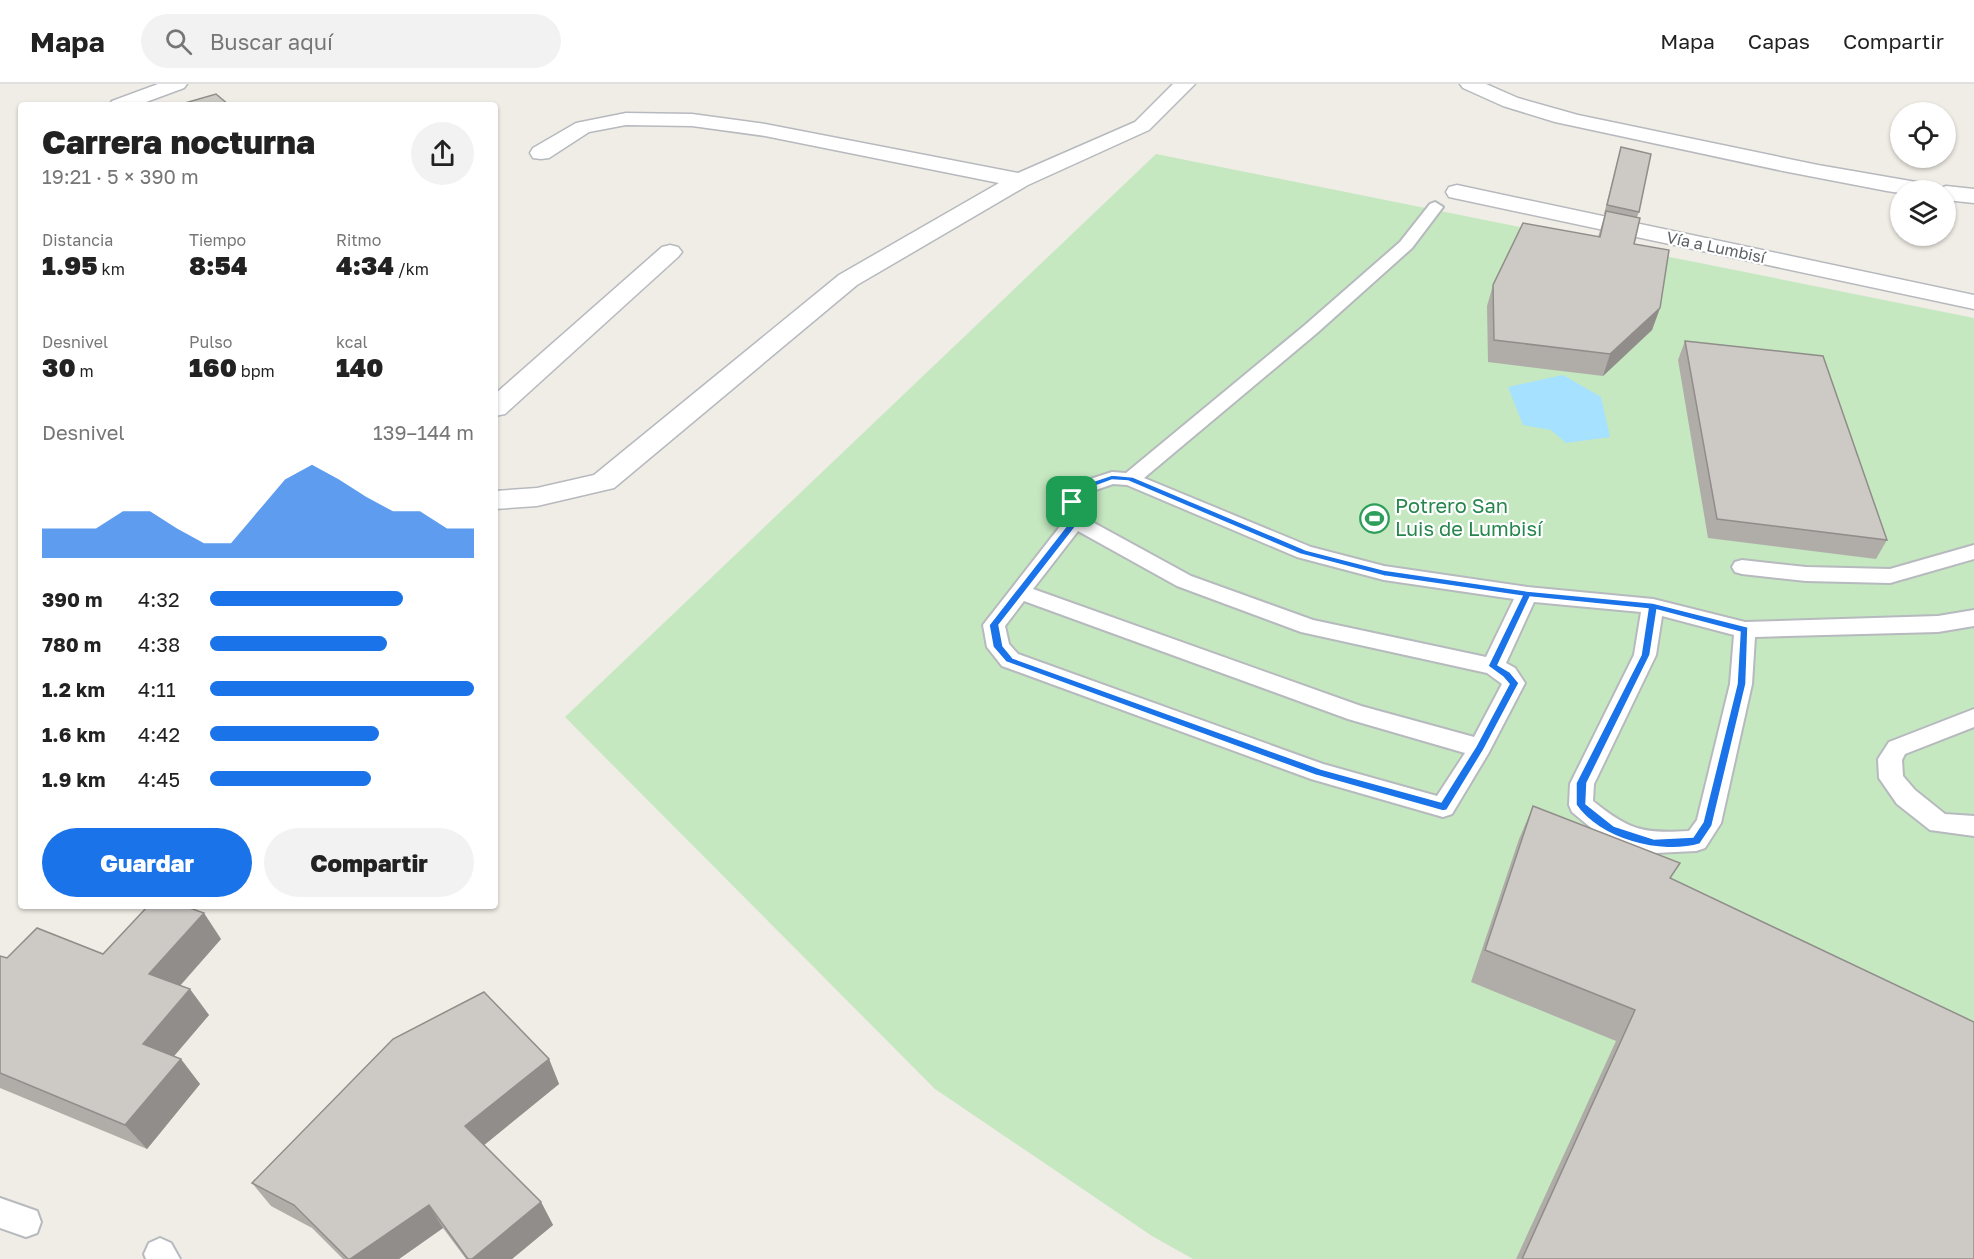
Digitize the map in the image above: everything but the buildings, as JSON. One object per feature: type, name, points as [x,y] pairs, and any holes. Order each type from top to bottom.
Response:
[{"type":"street","points":[[127,102],[177,84]]},
{"type":"street","points":[[498,500],[537,497],[604,482],[848,280],[1020,180],[1062,164],[1142,126],[1185,84]]},
{"type":"street","points":[[1470,84],[1486,93],[1563,117],[1844,179],[1890,185]]},
{"type":"street","points":[[541,153],[583,127],[626,118],[692,120],[765,129],[1020,180]]},
{"type":"street","name":"Vía a Lumbisí","points":[[1457,192],[1974,302]]},
{"type":"street","points":[[1956,195],[1974,196]]},
{"type":"street","points":[[498,405],[670,252]]},
{"type":"lane","points":[[1130,478],[1311,329],[1406,245],[1435,207]]},
{"type":"lane","points":[[1075,521],[1184,581],[1309,627],[1493,666],[1507,674],[1514,683],[1480,748],[1443,807],[1319,772],[1010,660],[998,647],[994,625],[1075,521],[1072,502],[1079,489],[1112,478],[1130,478],[1304,552],[1384,573],[1527,594],[1653,606],[1745,630],[1938,624],[1974,618]]},
{"type":"lane","points":[[1742,567],[1806,574],[1890,576],[1974,552]]},
{"type":"lane","points":[[1020,592],[1356,713],[1480,748]]},
{"type":"lane","points":[[1493,666],[1527,594]]},
{"type":"lane","points":[[1653,606],[1645,655],[1581,783],[1581,805],[1610,829],[1654,843],[1696,841],[1708,823],[1742,684],[1745,630]]},
{"type":"lane","points":[[1974,718],[1922,736],[1897,748],[1890,759],[1891,778],[1906,797],[1940,823],[1974,826]]},
{"type":"green space","name":"Potrero San Luis de Lumbisí","points":[[1156,154],[1974,318],[1974,1259],[1193,1259],[1152,1236],[935,1089],[565,717]]},
{"type":"water","points":[[1563,375],[1601,397],[1610,437],[1566,443],[1551,430],[1523,425],[1508,387]]},
{"type":"place","name":"Potrero San Luis de Lumbisí","points":[[1374,518]]},
{"type":"route","points":[[1072,502],[1075,521],[994,625],[998,647],[1010,660],[1319,772],[1443,807],[1480,748],[1514,683],[1507,674],[1493,666],[1527,594],[1653,606],[1745,630],[1742,684],[1708,823],[1696,841],[1654,843],[1610,829],[1581,805],[1581,783],[1645,655],[1653,606],[1590,600],[1527,594],[1384,573],[1304,552],[1130,478],[1112,478],[1079,489],[1072,502]]}]
